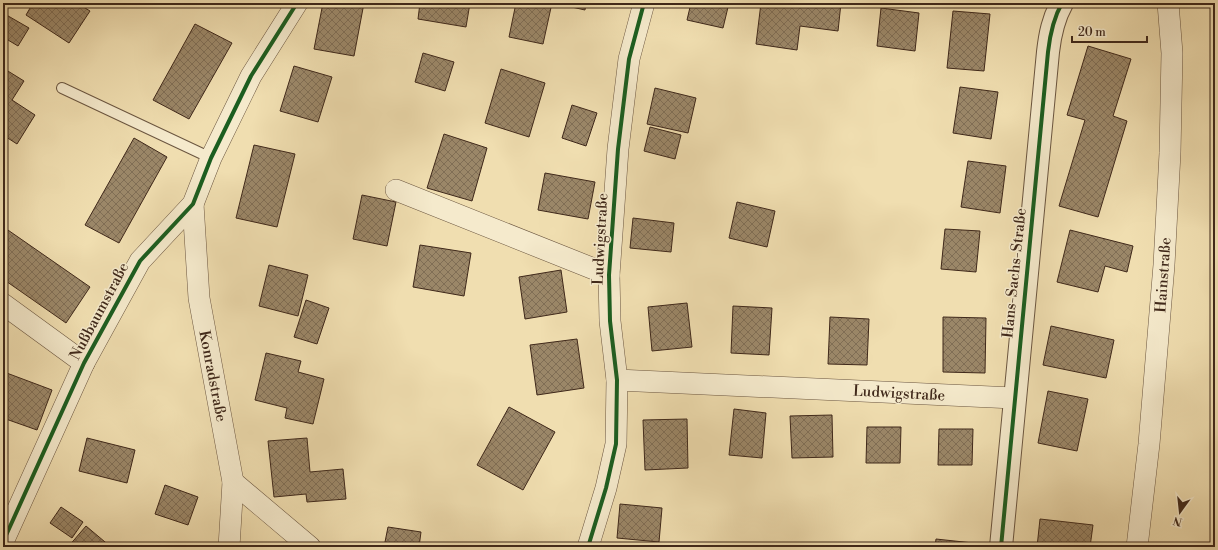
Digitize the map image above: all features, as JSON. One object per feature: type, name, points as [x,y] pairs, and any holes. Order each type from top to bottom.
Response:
[{"type":"street","name":"Nußbaumstraße","points":[[3,542],[84,362],[140,261],[193,204],[211,158],[251,76],[297,3]]},
{"type":"street","name":"Ludwigstraße","points":[[588,547],[606,488],[616,444],[617,380],[610,321],[609,275],[618,149],[629,59],[644,3]]},
{"type":"street","name":"Hans-Sachs-Straße","points":[[1001,547],[1048,52],[1051,28],[1062,3]]},
{"type":"street","name":"Hainstraße","points":[[1137,547],[1149,444],[1164,265],[1170,153],[1172,53],[1168,3]]},
{"type":"street","name":"Ludwigstraße","points":[[396,190],[609,275]]},
{"type":"street","name":"Konradstraße","points":[[193,204],[199,298],[233,482],[229,547]]},
{"type":"street","points":[[3,304],[84,362]]},
{"type":"street","name":"Ludwigstraße","points":[[617,380],[1014,398]]},
{"type":"street","points":[[233,482],[310,547]]},
{"type":"lane","points":[[62,88],[211,158]]},
{"type":"building","points":[[33,3],[77,3],[90,11],[69,43],[26,15]]},
{"type":"building","points":[[323,3],[364,3],[354,56],[314,49]]},
{"type":"building","points":[[420,3],[470,3],[466,27],[418,19]]},
{"type":"building","points":[[516,3],[552,3],[543,44],[509,37]]},
{"type":"building","points":[[554,3],[586,3],[585,10]]},
{"type":"building","points":[[691,3],[729,3],[723,28],[687,20]]},
{"type":"building","points":[[761,3],[792,7],[792,3],[841,3],[838,31],[800,26],[797,50],[756,44]]},
{"type":"building","points":[[881,8],[919,13],[915,51],[877,46]]},
{"type":"building","points":[[953,11],[990,14],[984,71],[947,68]]},
{"type":"building","points":[[3,13],[29,28],[18,46],[3,37]]},
{"type":"building","points":[[195,24],[232,43],[189,119],[153,100]]},
{"type":"building","points":[[1088,46],[1131,59],[1113,116],[1127,121],[1098,217],[1059,206],[1085,120],[1067,115]]},
{"type":"building","points":[[423,53],[454,62],[445,91],[415,82]]},
{"type":"building","points":[[294,66],[332,77],[318,122],[280,111]]},
{"type":"building","points":[[3,68],[24,81],[12,100],[35,115],[17,144],[3,135]]},
{"type":"building","points":[[501,69],[545,83],[529,137],[485,123]]},
{"type":"building","points":[[960,87],[998,92],[991,139],[953,133]]},
{"type":"building","points":[[655,88],[696,98],[688,133],[647,124]]},
{"type":"building","points":[[572,105],[597,113],[586,146],[562,138]]},
{"type":"building","points":[[650,127],[681,135],[675,159],[644,151]]},
{"type":"building","points":[[444,134],[487,148],[472,201],[427,188]]},
{"type":"building","points":[[134,138],[167,157],[119,243],[85,225]]},
{"type":"building","points":[[254,145],[295,154],[277,227],[236,218]]},
{"type":"building","points":[[968,161],[1006,166],[1000,213],[961,207]]},
{"type":"building","points":[[545,173],[595,182],[588,219],[538,210]]},
{"type":"building","points":[[362,195],[396,202],[387,246],[353,239]]},
{"type":"building","points":[[737,202],[775,211],[767,247],[729,238]]},
{"type":"building","points":[[633,218],[674,223],[671,252],[630,248]]},
{"type":"building","points":[[5,228],[90,287],[66,323],[3,279],[3,231]]},
{"type":"building","points":[[945,229],[980,231],[976,272],[941,269]]},
{"type":"building","points":[[1070,230],[1133,246],[1127,272],[1105,266],[1098,292],[1057,282]]},
{"type":"building","points":[[420,245],[471,253],[464,296],[413,287]]},
{"type":"building","points":[[269,265],[308,275],[298,316],[259,306]]},
{"type":"building","points":[[561,270],[567,312],[525,319],[519,277]]},
{"type":"building","points":[[306,300],[329,308],[317,344],[294,337]]},
{"type":"building","points":[[687,303],[692,347],[652,351],[648,307]]},
{"type":"building","points":[[733,306],[772,308],[769,355],[731,353]]},
{"type":"building","points":[[830,317],[869,319],[867,365],[828,364]]},
{"type":"building","points":[[943,317],[986,318],[985,373],[943,372]]},
{"type":"building","points":[[1051,326],[1114,340],[1106,378],[1043,365]]},
{"type":"building","points":[[577,339],[584,388],[537,395],[530,345]]},
{"type":"building","points":[[266,353],[301,361],[298,372],[324,379],[313,424],[285,418],[287,408],[255,400]]},
{"type":"building","points":[[4,372],[52,390],[37,430],[3,418]]},
{"type":"building","points":[[1048,391],[1088,399],[1077,451],[1038,443]]},
{"type":"building","points":[[509,407],[555,432],[523,490],[477,465]]},
{"type":"building","points":[[734,409],[766,413],[762,458],[729,455]]},
{"type":"building","points":[[832,415],[833,457],[792,458],[790,416]]},
{"type":"building","points":[[687,419],[688,468],[645,470],[643,420]]},
{"type":"building","points":[[867,427],[901,427],[900,463],[866,463]]},
{"type":"building","points":[[939,429],[973,429],[972,465],[938,465]]},
{"type":"building","points":[[87,438],[135,450],[127,483],[79,471]]},
{"type":"building","points":[[307,438],[310,472],[343,469],[346,499],[307,502],[306,494],[274,497],[268,441]]},
{"type":"building","points":[[165,485],[198,497],[188,525],[155,514]]},
{"type":"building","points":[[620,504],[662,508],[659,542],[617,538]]},
{"type":"building","points":[[61,507],[83,522],[72,538],[50,523]]},
{"type":"building","points":[[1040,519],[1093,525],[1090,547],[1037,547]]},
{"type":"building","points":[[86,526],[111,547],[68,547]]},
{"type":"building","points":[[388,527],[421,532],[419,547],[384,547]]},
{"type":"building","points":[[936,539],[973,543],[972,547],[935,547]]},
{"type":"cycle path","points":[[3,542],[84,363],[140,261],[193,204],[211,158],[251,76],[297,3]]},
{"type":"cycle path","points":[[588,547],[606,488],[616,444],[617,380],[610,321],[609,275],[618,149],[629,59],[644,3]]},
{"type":"cycle path","points":[[1001,547],[1048,52],[1052,27],[1062,3]]}]
